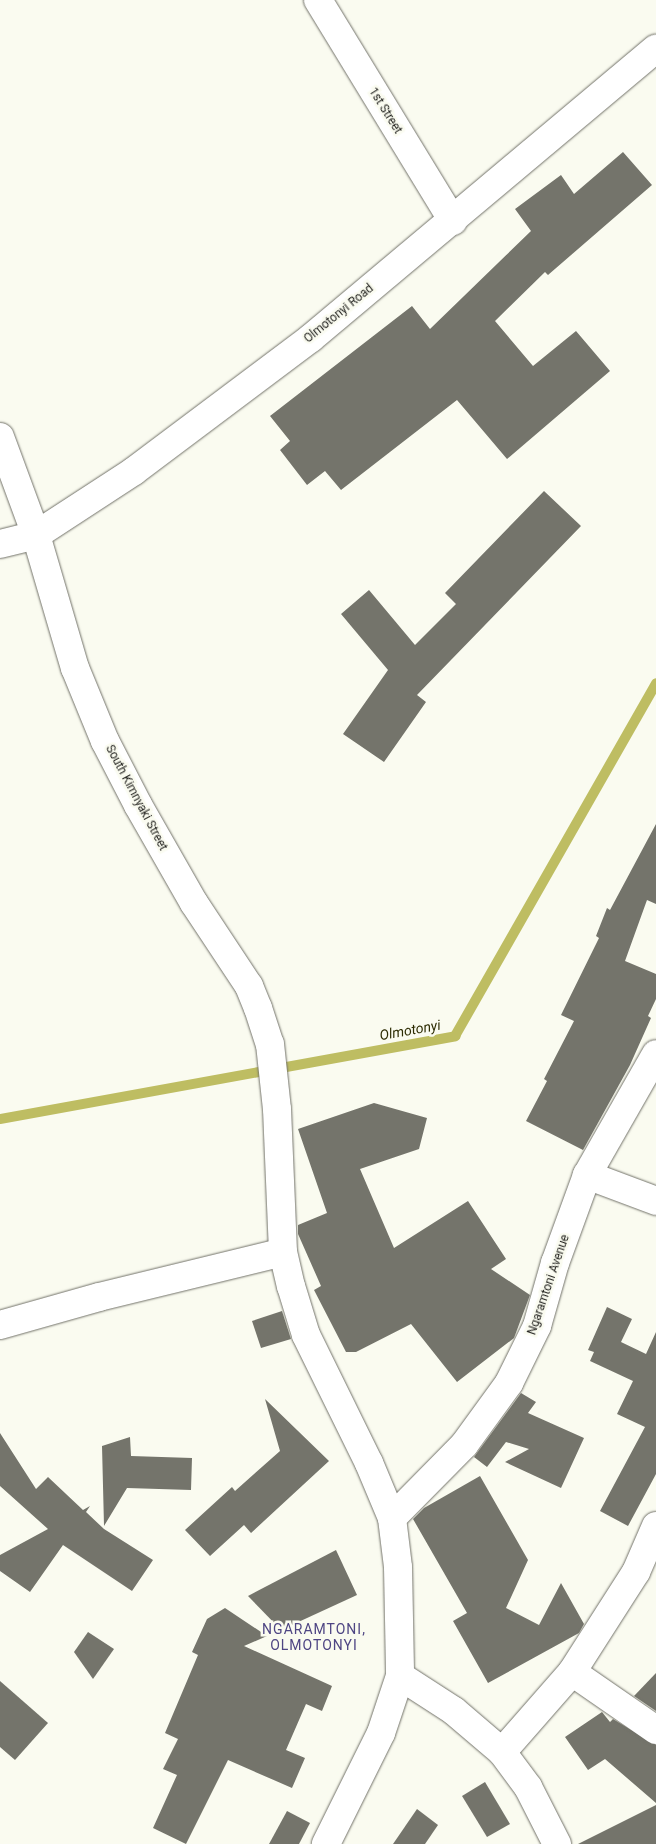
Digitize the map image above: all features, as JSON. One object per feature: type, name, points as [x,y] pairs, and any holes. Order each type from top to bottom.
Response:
[{"type":"street","name":"1st Street","points":[[318,0],[453,221]]},
{"type":"street","name":"Olmotonyi Road","points":[[0,544],[36,535],[134,471],[265,373],[453,221],[656,49]]},
{"type":"street","name":"South Kimnyaki Street","points":[[0,437],[36,535],[75,668],[105,741],[194,903],[249,986],[270,1044],[277,1109],[283,1252],[306,1334],[369,1463],[392,1518],[398,1567],[400,1676],[381,1733],[326,1844]]},
{"type":"street","name":"Ngaramtoni Avenue","points":[[392,1518],[464,1445],[509,1383],[537,1326],[555,1263],[587,1175],[656,1054]]},
{"type":"street","points":[[587,1175],[656,1200]]},
{"type":"street","points":[[0,1325],[100,1296],[283,1252]]},
{"type":"street","points":[[502,1752],[572,1672],[636,1572],[656,1526]]},
{"type":"street","points":[[572,1672],[656,1730]]},
{"type":"street","points":[[400,1676],[454,1711],[502,1752],[528,1787],[557,1844]]},
{"type":"building","points":[[623,152],[652,185],[548,275],[545,272],[495,321],[533,366],[576,331],[610,371],[507,459],[457,400],[341,490],[325,471],[307,485],[280,450],[290,441],[270,416],[412,306],[430,329],[531,231],[515,209],[561,175],[574,194]]},
{"type":"building","points":[[544,491],[581,526],[417,695],[426,702],[384,762],[343,734],[388,670],[341,614],[369,590],[415,645],[456,604],[445,593]]},
{"type":"building","points":[[656,824],[656,904],[647,900],[625,961],[656,974],[656,999],[648,1016],[651,1018],[630,1065],[583,1150],[526,1121],[547,1081],[544,1079],[574,1021],[561,1015],[599,938],[596,936],[607,908],[610,910]]},
{"type":"building","points":[[374,1103],[427,1118],[419,1149],[360,1169],[394,1248],[468,1201],[506,1259],[491,1269],[530,1295],[514,1338],[457,1382],[411,1324],[356,1352],[346,1352],[314,1290],[321,1286],[298,1234],[298,1225],[327,1213],[298,1129]]},
{"type":"building","points":[[607,1307],[632,1319],[621,1342],[646,1354],[656,1332],[656,1474],[628,1526],[600,1511],[645,1427],[617,1414],[633,1381],[590,1361],[594,1352],[588,1350]]},
{"type":"building","points":[[282,1311],[291,1339],[261,1348],[252,1321]]},
{"type":"building","points":[[521,1393],[536,1402],[528,1413],[584,1438],[561,1488],[505,1462],[529,1449],[506,1442],[487,1467],[474,1457]]},
{"type":"building","points":[[265,1399],[329,1461],[251,1533],[244,1525],[210,1556],[185,1530],[232,1487],[235,1491],[280,1451]]},
{"type":"building","points":[[0,1433],[36,1489],[48,1477],[83,1510],[90,1506],[86,1512],[104,1529],[153,1560],[132,1591],[63,1545],[30,1592],[0,1571],[0,1555],[48,1529],[0,1486]]},
{"type":"building","points":[[130,1437],[131,1456],[192,1458],[191,1490],[127,1488],[104,1526],[102,1446]]},
{"type":"building","points":[[480,1476],[528,1560],[506,1608],[539,1625],[561,1583],[584,1624],[579,1633],[488,1683],[453,1621],[467,1613],[413,1519],[424,1508]]},
{"type":"building","points":[[336,1550],[357,1595],[281,1630],[248,1596]]},
{"type":"building","points":[[225,1608],[267,1636],[244,1646],[332,1686],[322,1711],[306,1704],[286,1750],[305,1758],[292,1788],[228,1760],[186,1844],[153,1828],[177,1775],[163,1769],[178,1739],[165,1733],[198,1655],[192,1652],[207,1619]]},
{"type":"building","points":[[88,1632],[114,1649],[93,1679],[74,1652]]},
{"type":"building","points":[[656,1673],[656,1711],[634,1696]]},
{"type":"building","points":[[0,1681],[48,1723],[15,1760],[0,1747]]},
{"type":"building","points":[[602,1712],[610,1722],[613,1719],[656,1745],[656,1803],[605,1759],[588,1770],[565,1737]]},
{"type":"building","points":[[485,1782],[510,1824],[487,1837],[462,1796]]},
{"type":"building","points":[[656,1805],[656,1844],[578,1844]]},
{"type":"building","points":[[417,1809],[438,1825],[425,1844],[393,1844]]},
{"type":"building","points":[[287,1811],[310,1823],[299,1844],[269,1844]]},
{"type":"waterway","name":"Olmotonyi","points":[[0,1119],[455,1036],[656,683]]},
{"type":"district","name":"NGARAMTONI, OLMOTONYI","points":[[314,1638]]}]
